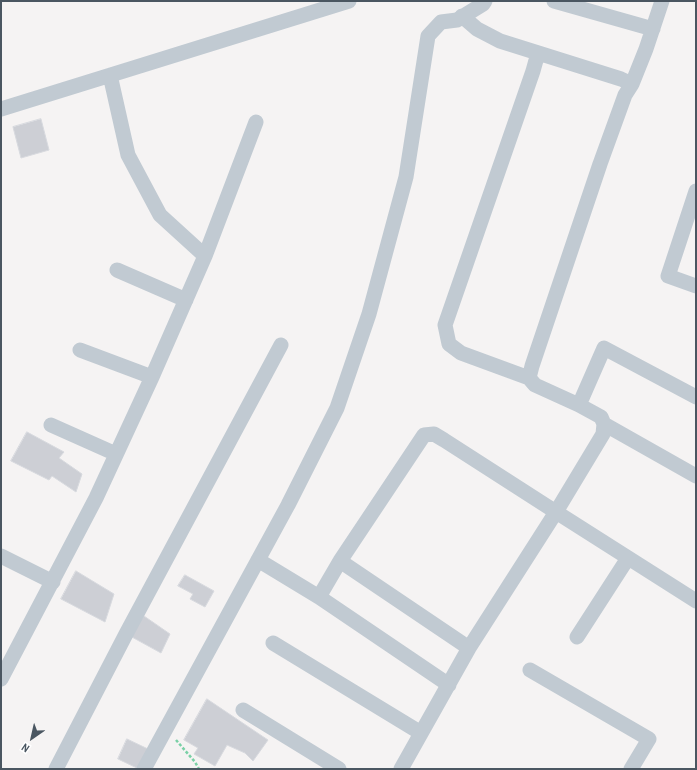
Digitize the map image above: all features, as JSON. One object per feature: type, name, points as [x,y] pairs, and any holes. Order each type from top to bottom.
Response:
[{"type":"street","points":[[1,109],[349,1]]},
{"type":"street","points":[[554,1],[653,28]]},
{"type":"street","points":[[529,378],[600,164],[625,95],[632,84],[662,1]]},
{"type":"street","points":[[144,769],[288,505],[337,408],[369,314],[406,177],[428,36],[441,22],[457,20],[483,2]]},
{"type":"street","points":[[462,16],[477,29],[500,41],[621,79],[632,84]]},
{"type":"street","points":[[401,769],[469,648],[556,512],[603,434],[604,424],[601,417],[535,385],[529,378],[461,353],[449,344],[445,325],[538,53]]},
{"type":"street","points":[[110,75],[128,155],[160,215],[205,256]]},
{"type":"street","points":[[1,679],[96,498],[152,377],[205,256],[256,122]]},
{"type":"street","points":[[696,191],[668,276],[696,286]]},
{"type":"street","points":[[117,270],[186,300]]},
{"type":"street","points":[[56,769],[126,634],[281,344]]},
{"type":"street","points":[[579,405],[604,348],[696,397]]},
{"type":"street","points":[[80,350],[152,377]]},
{"type":"street","points":[[604,424],[696,476]]},
{"type":"street","points":[[51,425],[116,454]]},
{"type":"street","points":[[319,597],[340,561],[424,435],[434,434],[696,601]]},
{"type":"street","points":[[1,556],[53,582]]},
{"type":"street","points":[[577,637],[628,558]]},
{"type":"street","points":[[258,560],[319,597],[448,685]]},
{"type":"street","points":[[340,561],[469,648]]},
{"type":"street","points":[[273,643],[421,733]]},
{"type":"street","points":[[530,670],[649,739],[637,767]]},
{"type":"street","points":[[243,710],[339,769]]},
{"type":"path","points":[[165,731],[177,740],[199,769]]},
{"type":"building","points":[[41,119],[49,150],[21,158],[13,127]]},
{"type":"building","points":[[27,432],[64,452],[59,458],[82,474],[76,492],[52,476],[49,480],[11,461]]},
{"type":"building","points":[[76,571],[114,594],[105,622],[61,599]]},
{"type":"building","points":[[185,575],[214,591],[205,607],[190,599],[193,594],[178,586]]},
{"type":"building","points":[[144,616],[170,634],[161,653],[130,636]]},
{"type":"building","points":[[207,699],[268,740],[253,761],[245,753],[227,745],[215,766],[194,754],[198,748],[184,740]]},
{"type":"building","points":[[127,739],[148,749],[139,769],[118,759]]}]
